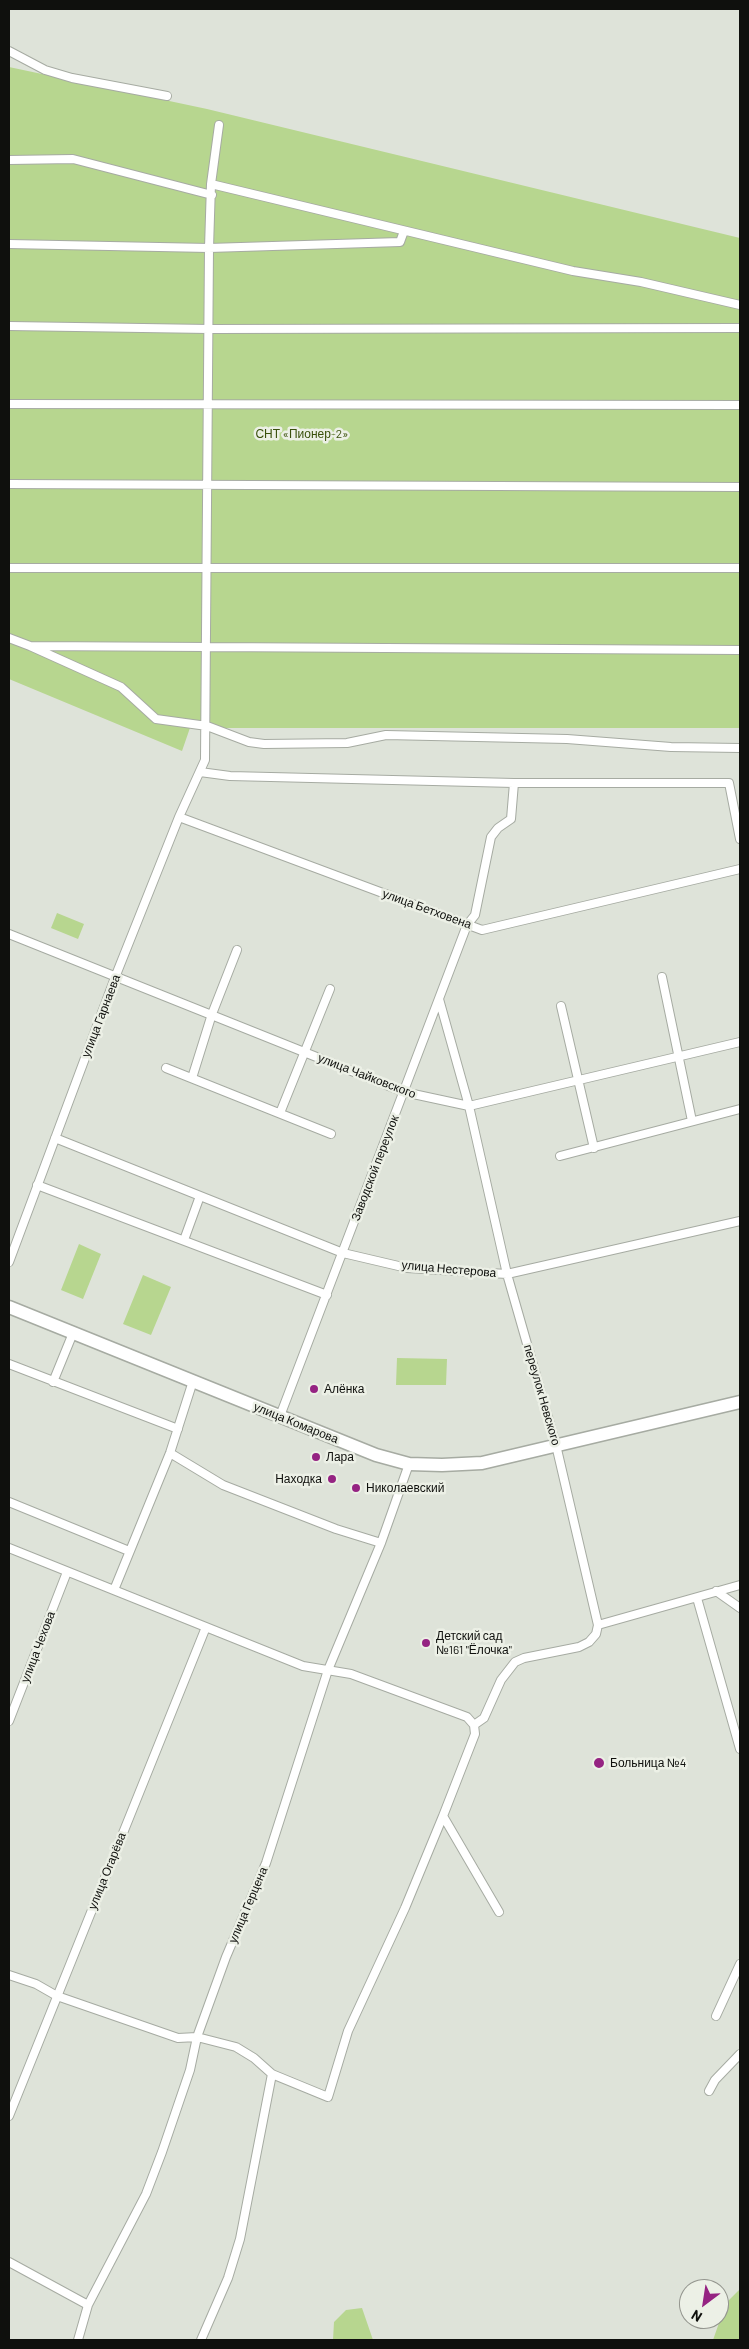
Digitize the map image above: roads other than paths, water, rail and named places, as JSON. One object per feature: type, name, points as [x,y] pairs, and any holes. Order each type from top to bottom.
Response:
[{"type":"main road","name":"улица Комарова","points":[[9,1307],[376,1455],[409,1464],[442,1465],[482,1462],[740,1402]]},
{"type":"street","points":[[9,51],[45,70],[72,78],[167,96]]},
{"type":"street","name":"улица Гарнаева","points":[[9,1262],[116,975],[179,818],[205,760],[207,726],[206,649],[209,487],[207,406],[209,248],[211,184],[219,125]]},
{"type":"street","points":[[9,160],[73,158],[212,195]]},
{"type":"street","points":[[211,184],[573,270],[642,282],[740,305]]},
{"type":"street","points":[[9,244],[209,248],[400,242],[404,231]]},
{"type":"street","points":[[9,326],[209,329],[740,328]]},
{"type":"street","points":[[9,404],[207,406],[740,405]]},
{"type":"street","points":[[9,484],[209,487],[740,488]]},
{"type":"street","points":[[9,568],[740,568]]},
{"type":"street","points":[[9,638],[121,687],[156,719],[207,726],[249,742],[264,744],[347,742],[386,735],[567,739],[671,747],[740,748]]},
{"type":"street","points":[[30,646],[206,649],[740,650]]},
{"type":"street","points":[[200,772],[230,776],[514,783],[729,783],[740,839]]},
{"type":"street","name":"Заводской переулок","points":[[280,1416],[439,999],[468,925],[476,915],[491,837],[498,828],[511,819],[514,783]]},
{"type":"street","name":"улица Бетховена","points":[[179,818],[482,930],[740,869]]},
{"type":"street","name":"улица Чайковского","points":[[9,934],[116,975],[404,1092],[469,1106],[740,1042]]},
{"type":"street","points":[[192,1078],[212,1014],[237,950]]},
{"type":"street","points":[[662,977],[692,1121]]},
{"type":"street","points":[[280,1114],[330,988]]},
{"type":"street","name":"переулок Невского","points":[[439,999],[469,1106],[507,1274],[556,1445],[598,1625]]},
{"type":"street","points":[[560,1006],[594,1148]]},
{"type":"street","points":[[166,1068],[331,1134]]},
{"type":"street","points":[[560,1156],[740,1109]]},
{"type":"street","name":"улица Нестерова","points":[[55,1138],[343,1253],[408,1268],[507,1274],[740,1221]]},
{"type":"street","points":[[37,1185],[327,1295]]},
{"type":"street","points":[[184,1240],[200,1196]]},
{"type":"street","points":[[53,1382],[73,1333]]},
{"type":"street","points":[[9,1364],[178,1429]]},
{"type":"street","points":[[114,1590],[170,1453],[193,1381]]},
{"type":"street","points":[[170,1453],[223,1485],[336,1529],[381,1543]]},
{"type":"street","name":"улица Герцена","points":[[78,2340],[88,2305],[146,2194],[190,2070],[197,2038],[226,1956],[266,1863],[328,1670],[381,1543],[409,1464]]},
{"type":"street","points":[[9,1502],[130,1551]]},
{"type":"street","points":[[9,1548],[303,1666],[351,1674],[458,1713],[474,1724],[475,1734],[405,1908],[348,2031],[328,2097],[272,2074],[254,2058],[236,2047],[197,2038],[178,2038],[57,1996],[36,1984],[9,1975]]},
{"type":"street","name":"улица Чехова","points":[[9,1721],[67,1572]]},
{"type":"street","points":[[474,1724],[484,1718],[507,1669],[515,1662],[524,1658],[579,1647],[589,1642],[596,1634],[598,1625],[740,1585]]},
{"type":"street","points":[[716,1591],[740,1608]]},
{"type":"street","points":[[697,1598],[738,1735],[740,1749]]},
{"type":"street","name":"улица Огарёва","points":[[9,2116],[206,1627]]},
{"type":"street","points":[[443,1816],[499,1912]]},
{"type":"street","points":[[716,2016],[740,1964]]},
{"type":"street","points":[[709,2091],[716,2080],[740,2054]]},
{"type":"street","points":[[201,2340],[228,2278],[240,2239],[272,2074]]},
{"type":"street","points":[[9,2095],[17,2098]]},
{"type":"street","points":[[9,2262],[88,2305]]},
{"type":"place","name":"Алёнка","points":[[314,1389]]},
{"type":"place","name":"Лара","points":[[316,1457]]},
{"type":"place","name":"Находка","points":[[332,1479]]},
{"type":"place","name":"Николаевский","points":[[356,1488]]},
{"type":"place","name":"Детский сад №161 \"Ёлочка\"","points":[[426,1643]]},
{"type":"place","name":"Больница №4","points":[[599,1763]]},
{"type":"park label","name":"СНТ «Пионер-2»","points":[[302,434]]}]
